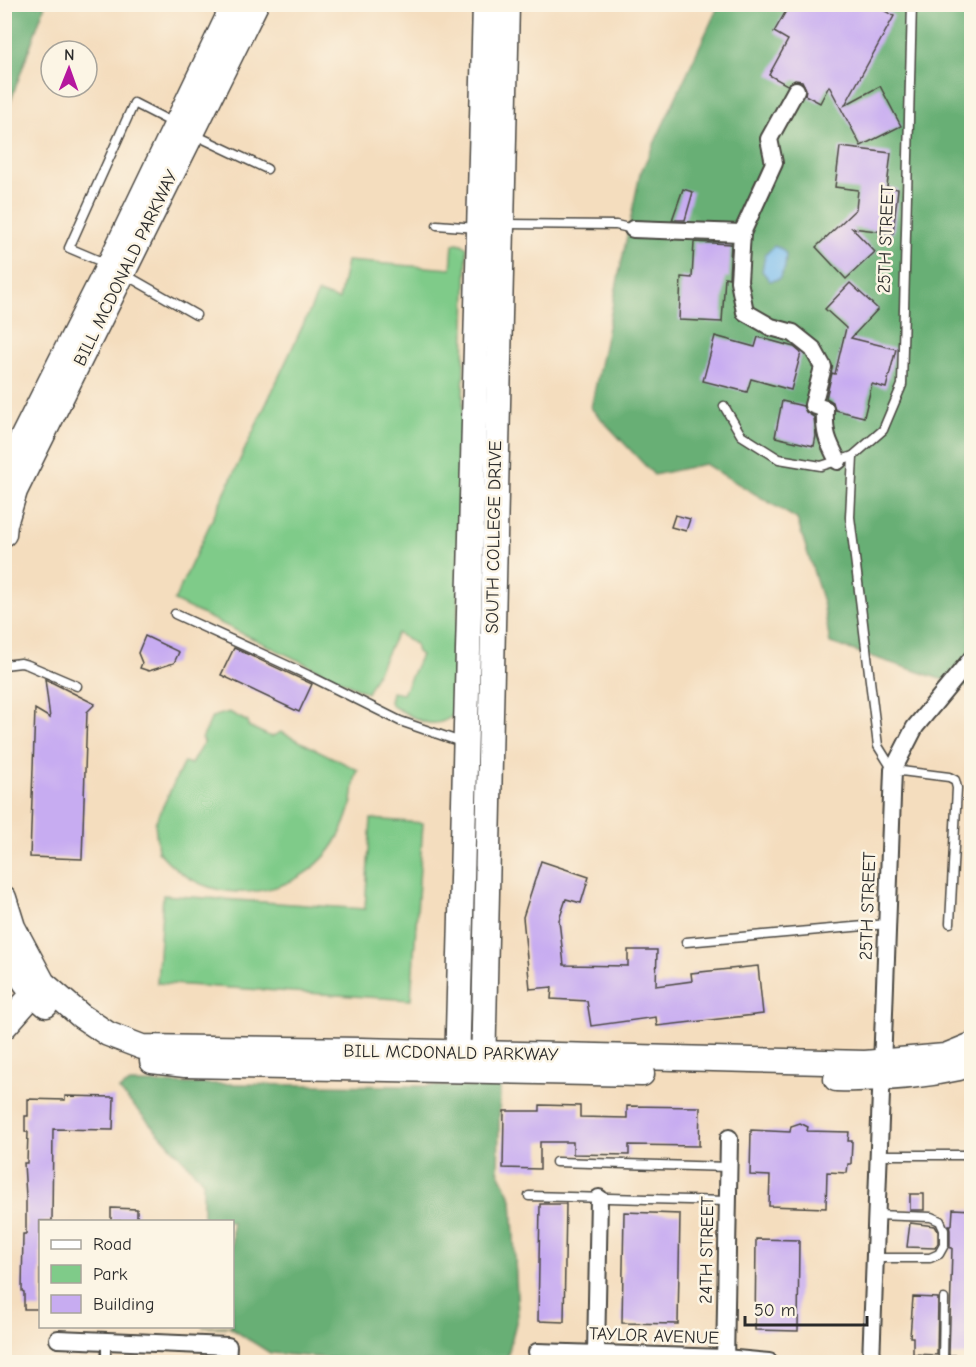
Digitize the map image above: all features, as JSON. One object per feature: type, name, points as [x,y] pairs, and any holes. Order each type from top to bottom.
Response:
[{"type":"main road","name":"BILL MCDONALD PARKWAY","points":[[185,130],[234,4]]},
{"type":"main road","name":"BILL MCDONALD PARKWAY","points":[[4,534],[15,491],[116,269],[185,130],[256,4]]},
{"type":"main road","name":"SOUTH COLLEGE DRIVE","points":[[483,1061],[490,226],[485,4]]},
{"type":"main road","name":"SOUTH COLLEGE DRIVE","points":[[457,1061],[465,744],[490,226],[507,4]]},
{"type":"main road","name":"BILL MCDONALD PARKWAY","points":[[4,474],[116,269]]},
{"type":"main road","name":"BILL MCDONALD PARKWAY","points":[[4,898],[38,989]]},
{"type":"main road","name":"BILL MCDONALD PARKWAY","points":[[4,947],[22,980],[38,989],[72,1027],[98,1043],[137,1058],[158,1062],[197,1065],[483,1061],[933,1074],[972,1064]]},
{"type":"main road","points":[[4,1027],[38,989]]},
{"type":"main road","name":"BILL MCDONALD PARKWAY","points":[[881,1071],[945,1056],[972,1046]]},
{"type":"street","points":[[796,90],[769,139],[774,163],[742,233],[739,281],[745,312],[771,327],[793,333],[813,349],[823,367],[813,405],[825,409],[824,431],[827,440],[846,459]]},
{"type":"street","points":[[633,229],[742,233]]},
{"type":"street","points":[[893,770],[915,727],[972,658]]},
{"type":"street","name":"25TH STREET","points":[[871,1362],[893,770]]},
{"type":"street","name":"24TH STREET","points":[[725,1360],[729,1138]]},
{"type":"street","points":[[596,1358],[599,1198]]},
{"type":"street","points":[[58,1339],[106,1341],[228,1354]]},
{"type":"street","name":"TAYLOR AVENUE","points":[[537,1352],[568,1357],[769,1362]]},
{"type":"lane","name":"25TH STREET","points":[[846,459],[884,430],[902,386],[912,4]]},
{"type":"lane","points":[[196,315],[116,269],[69,248],[134,103],[267,169]]},
{"type":"lane","points":[[437,225],[616,225],[633,229]]},
{"type":"lane","points":[[724,406],[741,435],[779,459],[821,466],[846,459],[866,660],[878,746],[893,770],[949,777],[955,780],[957,788],[950,923]]},
{"type":"lane","points":[[175,614],[297,670],[400,721],[465,744]]},
{"type":"lane","points":[[4,665],[28,664],[76,686]]},
{"type":"lane","points":[[686,942],[887,924]]},
{"type":"lane","points":[[878,1155],[972,1155]]},
{"type":"lane","points":[[556,1162],[728,1167]]},
{"type":"lane","points":[[529,1196],[728,1201]]},
{"type":"lane","points":[[875,1258],[930,1258],[939,1254],[944,1245],[945,1230],[940,1221],[931,1217],[876,1215]]},
{"type":"lane","points":[[943,1362],[944,1299]]},
{"type":"lane","points":[[106,1341],[106,1362]]},
{"type":"green space","points":[[4,5],[45,5],[5,117]]},
{"type":"green space","points":[[719,5],[971,5],[971,689],[830,643],[823,602],[797,519],[705,464],[654,475],[591,408],[640,174]]},
{"type":"green space","points":[[457,243],[467,248],[455,714],[438,723],[431,723],[416,719],[392,706],[390,702],[392,692],[403,694],[421,655],[417,652],[415,644],[397,633],[367,693],[174,601],[318,293],[339,300],[347,261],[451,269],[453,244]]},
{"type":"green space","points":[[229,712],[248,722],[248,726],[271,737],[281,732],[358,770],[354,781],[351,807],[345,823],[335,843],[323,858],[293,880],[256,891],[219,890],[201,884],[178,870],[158,851],[155,823],[184,762],[191,764],[204,742],[202,739],[212,717]]},
{"type":"green space","points":[[371,819],[423,823],[411,1000],[157,983],[163,895],[365,909]]},
{"type":"green space","points":[[130,1083],[500,1087],[498,1170],[512,1199],[518,1315],[506,1362],[350,1362],[349,1360],[270,1353],[231,1328],[234,1328],[234,1220],[203,1220],[203,1181],[119,1090]]},
{"type":"water","points":[[774,246],[782,249],[786,254],[785,268],[779,279],[770,281],[762,271],[765,255]]},
{"type":"building","points":[[790,4],[873,4],[894,16],[845,105],[880,86],[901,126],[861,146],[829,86],[820,103],[805,95],[806,89],[802,81],[795,80],[787,85],[769,75],[788,40],[774,32]]},
{"type":"building","points":[[840,147],[891,153],[887,187],[898,189],[893,233],[852,228],[875,252],[846,279],[816,247],[856,209],[858,190],[835,187]]},
{"type":"building","points":[[683,189],[693,192],[685,220],[672,220]]},
{"type":"building","points":[[694,242],[731,244],[729,278],[725,277],[722,322],[679,320],[681,277],[692,278]]},
{"type":"building","points":[[850,283],[878,309],[851,338],[896,349],[886,388],[872,384],[864,417],[835,410],[833,402],[826,398],[832,373],[835,374],[846,328],[825,309]]},
{"type":"building","points":[[715,336],[755,347],[758,337],[794,347],[801,353],[791,390],[751,379],[747,392],[703,381]]},
{"type":"building","points":[[782,401],[803,406],[806,412],[814,417],[816,436],[814,446],[775,437]]},
{"type":"building","points":[[675,515],[690,519],[686,531],[671,527]]},
{"type":"building","points":[[145,636],[179,652],[174,663],[149,671],[140,668],[142,663],[138,653]]},
{"type":"building","points":[[234,648],[312,684],[299,712],[221,675]]},
{"type":"building","points":[[45,679],[95,704],[87,712],[82,859],[30,857],[35,709],[50,718]]},
{"type":"building","points":[[541,861],[589,877],[581,903],[566,899],[559,920],[564,965],[628,966],[628,950],[657,950],[656,986],[692,981],[691,973],[758,966],[763,1014],[657,1026],[656,1017],[591,1026],[587,1001],[551,999],[552,987],[530,989],[523,917]]},
{"type":"building","points":[[65,1096],[114,1097],[113,1130],[53,1129],[52,1220],[39,1220],[39,1309],[24,1309],[23,1234],[26,1234],[26,1197],[24,1163],[27,1163],[28,1132],[25,1132],[25,1116],[28,1116],[28,1099],[65,1100]]},
{"type":"building","points":[[540,1105],[580,1106],[580,1117],[627,1118],[627,1106],[700,1107],[699,1146],[629,1145],[629,1155],[573,1154],[573,1142],[540,1142],[540,1169],[503,1168],[504,1111],[540,1111]]},
{"type":"building","points":[[800,1123],[808,1127],[807,1131],[849,1132],[848,1141],[852,1141],[851,1164],[848,1164],[847,1173],[827,1172],[826,1208],[769,1206],[770,1176],[750,1175],[751,1130],[790,1132],[791,1126]]},
{"type":"building","points":[[910,1194],[924,1194],[924,1210],[910,1210]]},
{"type":"building","points":[[540,1204],[566,1204],[564,1322],[538,1321]]},
{"type":"building","points":[[111,1208],[137,1209],[137,1220],[111,1220]]},
{"type":"building","points":[[953,1209],[972,1210],[972,1355],[949,1355],[952,1248],[950,1248],[949,1225],[952,1225]]},
{"type":"building","points":[[624,1212],[680,1214],[678,1324],[622,1323]]},
{"type":"building","points":[[910,1223],[935,1226],[938,1231],[938,1243],[935,1248],[907,1247]]},
{"type":"building","points":[[756,1239],[799,1240],[798,1331],[755,1330]]},
{"type":"building","points":[[913,1297],[938,1298],[937,1355],[913,1354],[913,1337],[910,1337]]}]
